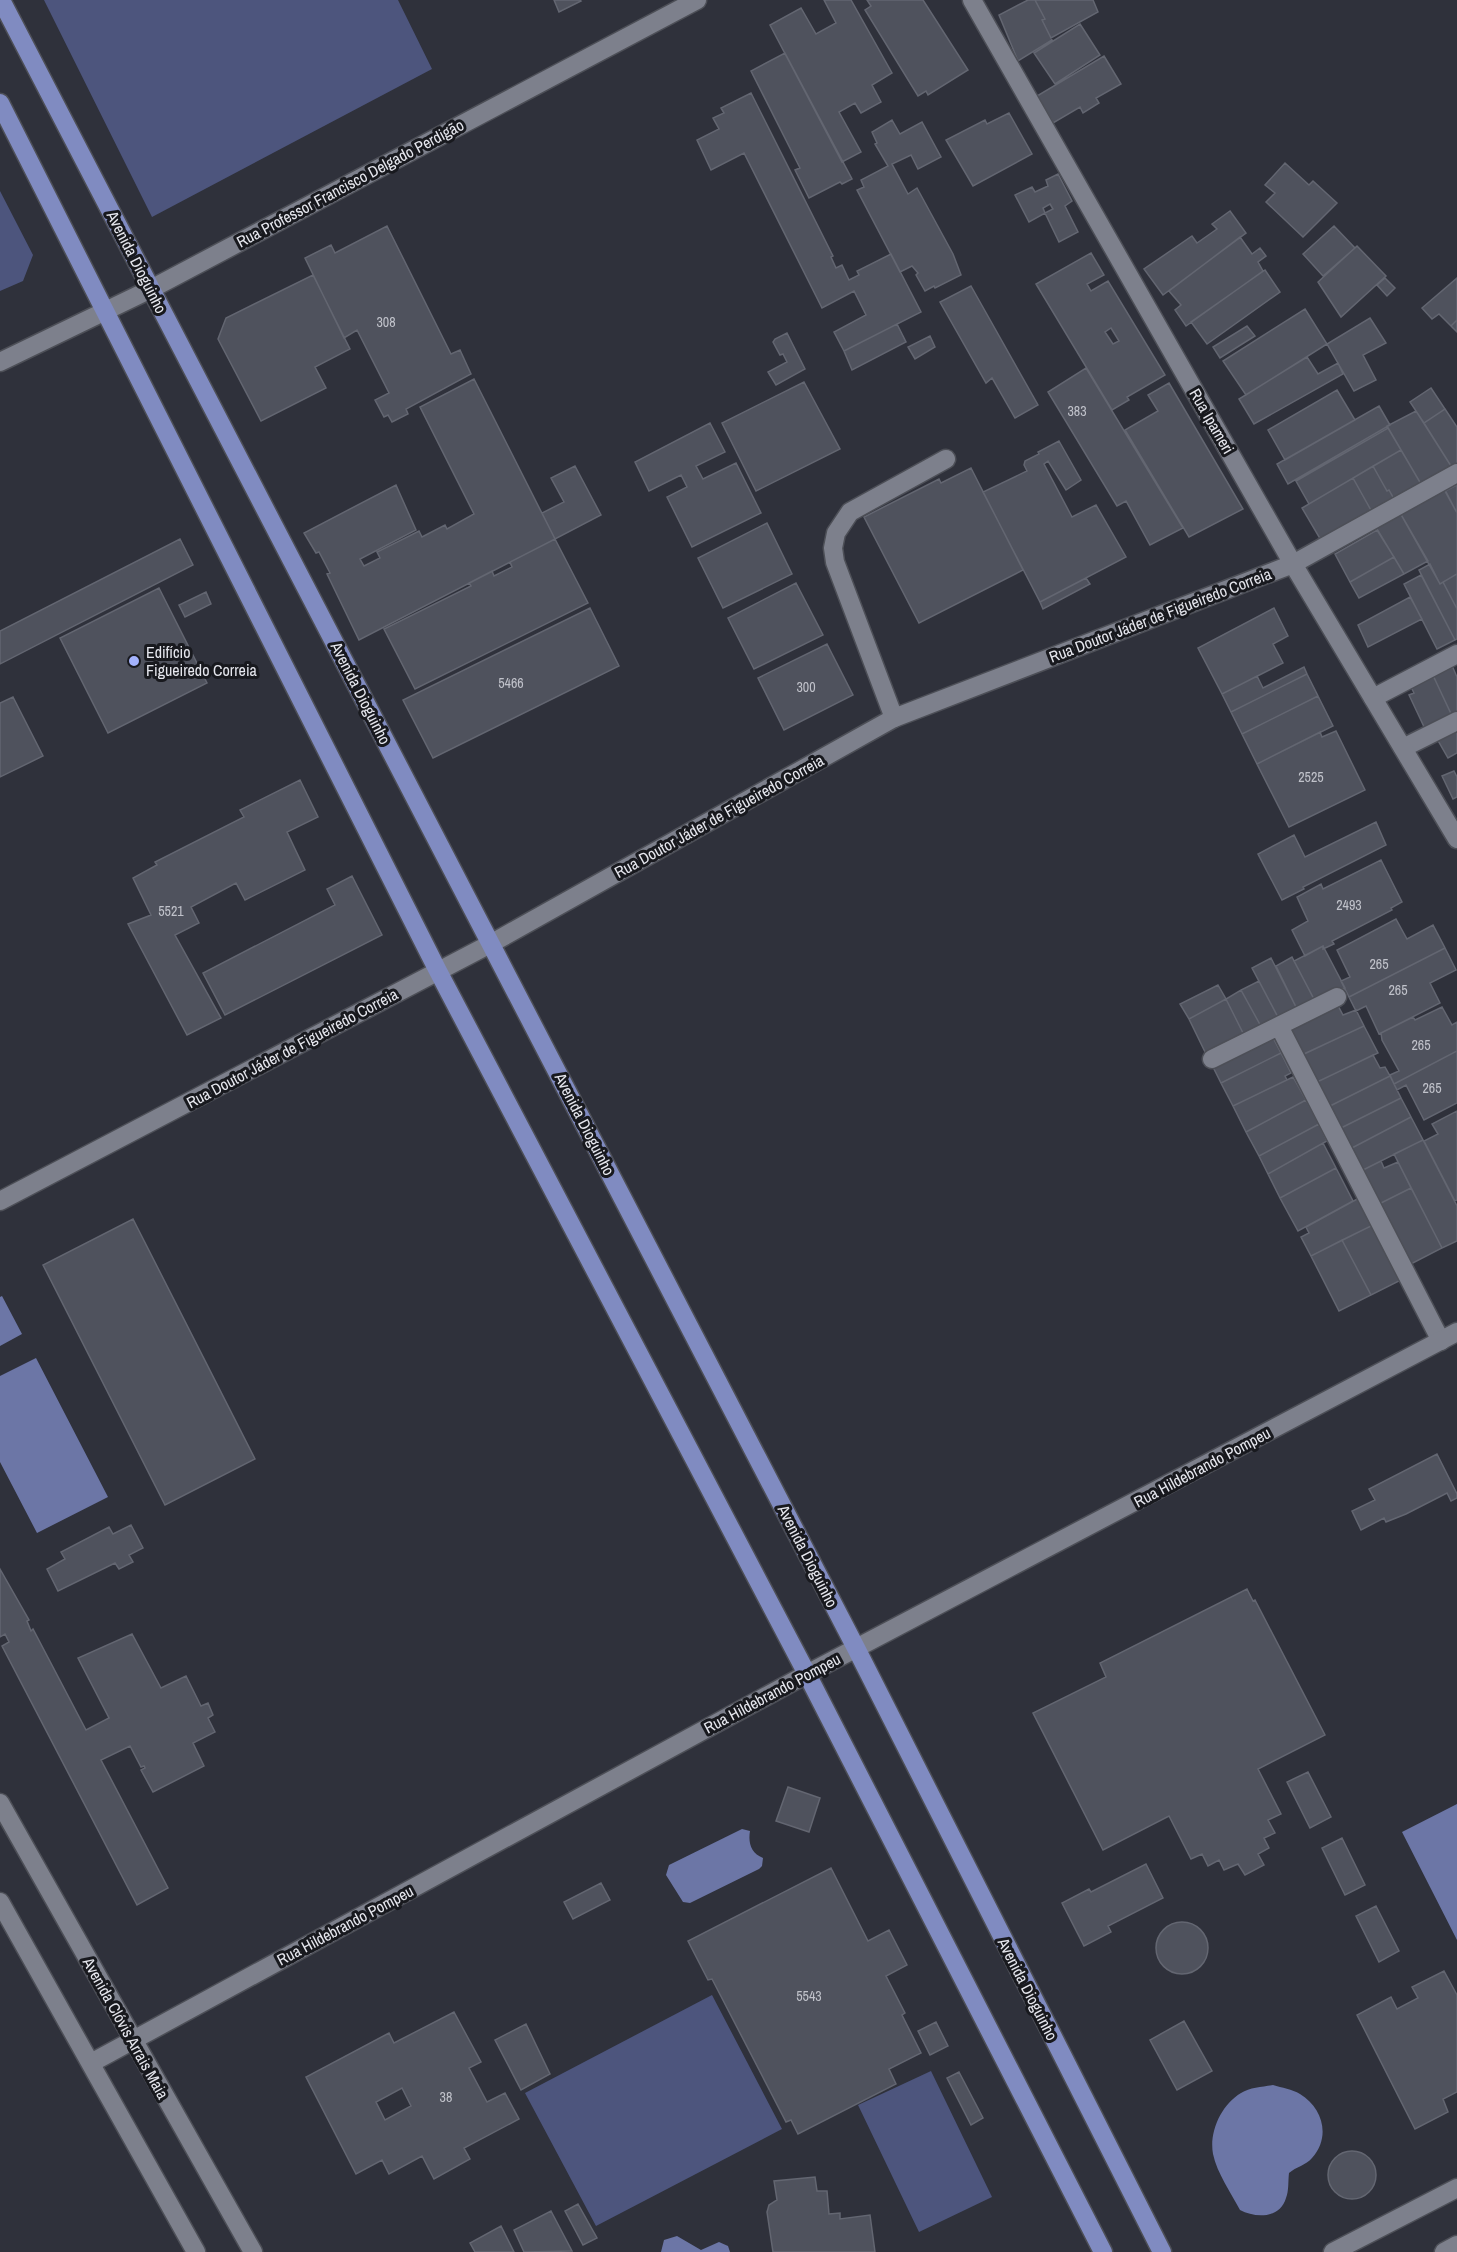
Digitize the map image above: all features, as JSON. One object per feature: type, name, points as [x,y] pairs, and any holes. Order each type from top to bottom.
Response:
[{"type":"main road","name":"Avenida Dioguinho","points":[[1,0],[856,1648],[1162,2252]]},
{"type":"main road","points":[[0,103],[438,971],[807,1674],[1103,2252]]},
{"type":"street","name":"Rua Professor Francisco Delgado Perdigão","points":[[0,362],[151,289],[667,7],[698,0]]},
{"type":"street","name":"Rua Ipameri","points":[[972,0],[1293,564],[1457,839]]},
{"type":"street","points":[[894,718],[835,562],[833,549],[836,533],[850,512],[946,459]]},
{"type":"street","name":"Rua Doutor Jáder de Figueiredo Correia","points":[[0,1200],[492,943],[894,718],[1293,564],[1457,472]]},
{"type":"street","points":[[1373,698],[1457,654]]},
{"type":"street","points":[[1403,748],[1457,721]]},
{"type":"street","points":[[1212,1059],[1337,997]]},
{"type":"street","points":[[1279,1026],[1449,1337]]},
{"type":"street","name":"Rua Hildebrando Pompeu","points":[[91,2063],[807,1674],[1449,1337]]},
{"type":"street","name":"Avenida Clóvis Arrais Maia","points":[[0,1803],[253,2252]]},
{"type":"street","points":[[0,1902],[196,2252]]},
{"type":"street","points":[[1333,2252],[1457,2188]]},
{"type":"street","points":[[1444,2252],[1457,2245]]},
{"type":"shaded area","points":[[44,0],[398,0],[432,69],[152,217]]},
{"type":"shaded area","points":[[0,191],[33,255],[23,281],[0,291]]},
{"type":"shaded area","points":[[2,1296],[22,1334],[0,1346],[0,1297]]},
{"type":"shaded area","points":[[36,1358],[108,1497],[37,1533],[0,1462],[0,1376]]},
{"type":"shaded area","points":[[1457,1804],[1457,1940],[1402,1832]]},
{"type":"shaded area","points":[[742,1829],[750,1831],[751,1847],[763,1858],[762,1866],[690,1903],[683,1902],[666,1875],[669,1865]]},
{"type":"shaded area","points":[[712,1995],[782,2129],[596,2226],[525,2093]]},
{"type":"shaded area","points":[[931,2071],[992,2197],[919,2232],[858,2105]]},
{"type":"shaded area","points":[[1273,2085],[1297,2092],[1308,2100],[1319,2115],[1323,2132],[1318,2150],[1310,2160],[1289,2173],[1287,2195],[1283,2205],[1273,2213],[1266,2215],[1246,2213],[1240,2210],[1221,2176],[1213,2154],[1213,2137],[1222,2112],[1234,2098],[1248,2090]]},
{"type":"shaded area","points":[[677,2236],[701,2250],[719,2242],[728,2246],[730,2252],[661,2252],[664,2240]]},
{"type":"building","points":[[554,0],[580,0],[581,1],[559,12]]},
{"type":"building","points":[[824,0],[851,0],[892,73],[872,85],[881,102],[861,113],[855,103],[839,112],[861,152],[842,162],[770,25],[801,8],[816,34],[836,23]]},
{"type":"building","points":[[867,0],[923,0],[968,70],[928,95],[926,91],[918,96],[865,10],[871,6]]},
{"type":"building","points":[[1028,0],[1035,0],[1052,40],[1018,61],[999,15]]},
{"type":"building","points":[[1035,0],[1093,0],[1098,12],[1051,38],[1042,20],[1045,19]]},
{"type":"building","points":[[1080,24],[1100,55],[1055,84],[1034,53]]},
{"type":"building","points":[[785,53],[852,179],[842,184],[840,182],[809,198],[795,170],[800,168],[751,71]]},
{"type":"building","points":[[1104,56],[1121,84],[1096,98],[1099,103],[1083,113],[1080,107],[1053,123],[1037,96]]},
{"type":"building","points":[[751,93],[833,256],[831,257],[836,268],[842,265],[849,280],[859,275],[857,271],[891,254],[921,312],[844,351],[834,332],[866,315],[854,291],[822,308],[744,153],[711,170],[697,140],[719,129],[713,118],[724,113],[721,108]]},
{"type":"building","points":[[1009,113],[1032,154],[973,186],[946,140],[985,120],[987,124]]},
{"type":"building","points":[[892,120],[900,134],[922,122],[941,157],[918,169],[911,155],[892,164],[908,194],[917,188],[953,254],[961,275],[925,291],[916,275],[918,273],[912,266],[900,272],[857,190],[864,187],[861,180],[888,166],[875,144],[877,143],[872,132]]},
{"type":"building","points":[[1285,163],[1309,185],[1313,181],[1337,203],[1303,237],[1266,202],[1275,193],[1265,185]]},
{"type":"building","points":[[1058,174],[1072,201],[1065,206],[1078,232],[1059,242],[1045,213],[1029,222],[1015,195],[1032,187],[1035,192],[1048,186],[1046,180]],"holes":[[[1050,204],[1053,209],[1045,213],[1043,208]]]},
{"type":"building","points":[[1230,211],[1246,233],[1163,295],[1144,269],[1192,236],[1197,243],[1217,229],[1212,224]]},
{"type":"building","points":[[387,226],[451,354],[460,350],[471,374],[406,409],[408,414],[392,422],[388,415],[384,417],[375,400],[389,393],[357,330],[344,338],[305,258],[331,245],[335,253]]},
{"type":"building","points":[[1334,226],[1355,248],[1323,276],[1303,254]]},
{"type":"building","points":[[1240,237],[1252,254],[1260,248],[1266,256],[1258,262],[1263,271],[1186,326],[1175,310],[1181,305],[1169,291]]},
{"type":"building","points":[[1357,246],[1386,276],[1341,317],[1318,282]]},
{"type":"building","points":[[1091,253],[1104,275],[1087,284],[1091,291],[1108,281],[1165,375],[1127,397],[1129,400],[1112,410],[1036,284]],"holes":[[[1111,328],[1119,341],[1113,344],[1105,332]]]},
{"type":"building","points":[[1265,270],[1280,292],[1207,344],[1191,322]]},
{"type":"building","points":[[313,275],[350,349],[315,367],[326,388],[261,421],[218,339],[226,318]]},
{"type":"building","points":[[1385,278],[1395,288],[1387,296],[1377,285]]},
{"type":"building","points":[[1457,278],[1457,320],[1451,326],[1439,314],[1432,319],[1422,308]]},
{"type":"building","points":[[971,286],[1038,405],[1015,418],[992,378],[986,383],[940,302]]},
{"type":"building","points":[[1305,309],[1327,344],[1246,395],[1223,361]]},
{"type":"building","points":[[1370,318],[1386,343],[1363,355],[1376,380],[1354,391],[1327,344]]},
{"type":"building","points":[[1457,320],[1457,332],[1451,326]]},
{"type":"building","points":[[897,324],[906,342],[852,370],[844,351]]},
{"type":"building","points":[[1247,326],[1255,336],[1220,358],[1213,347]]},
{"type":"building","points":[[787,333],[805,369],[776,385],[768,372],[787,362],[773,342]]},
{"type":"building","points":[[930,336],[935,347],[915,359],[908,347]]},
{"type":"building","points":[[1307,357],[1318,374],[1338,363],[1343,374],[1254,424],[1239,399]]},
{"type":"building","points":[[1086,368],[1183,528],[1150,545],[1126,501],[1117,506],[1048,392]]},
{"type":"building","points":[[474,379],[555,539],[359,640],[327,574],[330,573],[319,552],[316,553],[304,533],[396,485],[416,530],[360,559],[364,566],[380,558],[377,552],[419,531],[422,537],[445,525],[447,529],[474,514],[420,407]]},
{"type":"building","points":[[804,382],[840,449],[756,491],[722,423]]},
{"type":"building","points":[[1169,383],[1243,509],[1189,537],[1125,430],[1158,411],[1148,395]]},
{"type":"building","points":[[1431,388],[1445,409],[1424,423],[1410,402]]},
{"type":"building","points":[[1337,390],[1355,420],[1285,460],[1268,430]]},
{"type":"building","points":[[1379,406],[1390,425],[1288,484],[1277,464]]},
{"type":"building","points":[[1445,409],[1457,427],[1457,463],[1451,466],[1424,423]]},
{"type":"building","points":[[1416,411],[1451,466],[1421,484],[1387,426]]},
{"type":"building","points":[[710,423],[725,452],[696,466],[703,479],[736,463],[761,513],[692,547],[667,497],[687,487],[681,475],[649,491],[635,462]]},
{"type":"building","points":[[1388,428],[1401,450],[1309,504],[1296,481]]},
{"type":"building","points":[[1059,441],[1081,480],[1066,490],[1048,461],[1044,464],[1072,517],[1096,505],[1126,557],[1040,602],[983,492],[1027,471],[1025,461]]},
{"type":"building","points":[[1401,450],[1421,484],[1394,499],[1373,466]]},
{"type":"building","points":[[575,466],[601,515],[555,539],[542,513],[564,502],[551,478]]},
{"type":"building","points":[[1373,466],[1394,499],[1372,512],[1353,478]]},
{"type":"building","points":[[971,468],[1023,570],[919,623],[864,517],[939,479],[941,483]]},
{"type":"building","points":[[1353,478],[1372,512],[1322,542],[1302,508]]},
{"type":"building","points":[[1457,485],[1457,513],[1445,491]]},
{"type":"building","points":[[1443,486],[1457,513],[1457,574],[1440,584],[1399,511]]},
{"type":"building","points":[[1399,511],[1428,561],[1404,574],[1374,524]]},
{"type":"building","points":[[767,523],[792,574],[723,608],[698,558]]},
{"type":"building","points":[[1377,530],[1394,557],[1350,582],[1335,554]]},
{"type":"building","points":[[180,539],[193,565],[0,664],[0,631]]},
{"type":"building","points":[[555,539],[588,603],[415,689],[384,629],[471,586],[469,583],[492,571],[494,576],[512,567],[510,562]]},
{"type":"building","points":[[1394,557],[1404,574],[1359,598],[1350,582]]},
{"type":"building","points":[[1430,564],[1440,584],[1443,582],[1457,609],[1457,639],[1455,640],[1419,570]]},
{"type":"building","points":[[1457,574],[1457,609],[1443,582]]},
{"type":"building","points":[[1421,575],[1455,640],[1437,649],[1404,584]]},
{"type":"building","points":[[1086,578],[1090,584],[1043,609],[1040,602]]},
{"type":"building","points":[[796,583],[823,635],[754,669],[728,618]]},
{"type":"building","name":"Edifício Figueiredo Correia","points":[[159,588],[207,683],[108,733],[60,638]]},
{"type":"building","points":[[206,592],[211,604],[185,617],[179,605]]},
{"type":"building","points":[[1410,597],[1422,619],[1368,647],[1358,625]]},
{"type":"building","points":[[590,608],[619,666],[433,758],[403,700]]},
{"type":"building","points":[[1274,608],[1288,636],[1273,644],[1283,663],[1222,694],[1198,648]]},
{"type":"building","points":[[827,644],[853,695],[784,730],[758,678]]},
{"type":"building","points":[[1450,661],[1457,677],[1457,716],[1453,718],[1431,671]]},
{"type":"building","points":[[1304,667],[1307,674],[1231,712],[1222,694],[1257,676],[1263,688]]},
{"type":"building","points":[[1431,671],[1453,718],[1426,731],[1409,695],[1414,693],[1409,683]]},
{"type":"building","points":[[1307,674],[1318,696],[1242,734],[1231,712]]},
{"type":"building","points":[[1318,696],[1333,726],[1257,764],[1242,734]]},
{"type":"building","points":[[13,697],[43,756],[0,777],[0,703]]},
{"type":"building","points":[[1457,727],[1457,753],[1448,758],[1436,737]]},
{"type":"building","points":[[1336,731],[1365,790],[1289,827],[1257,764],[1320,732],[1322,737]]},
{"type":"building","points":[[1454,771],[1457,777],[1457,797],[1453,799],[1442,776]]},
{"type":"building","points":[[300,780],[318,817],[287,832],[305,870],[245,900],[236,883],[191,907],[199,923],[175,935],[221,1018],[187,1035],[128,924],[151,915],[133,878],[157,865],[155,862],[244,817],[240,810]]},
{"type":"building","points":[[1376,822],[1386,845],[1282,900],[1258,854],[1294,835],[1305,857]]},
{"type":"building","points":[[1381,860],[1402,902],[1391,908],[1392,910],[1332,941],[1334,944],[1323,949],[1323,946],[1305,956],[1292,930],[1308,921],[1297,897],[1321,884],[1323,889]]},
{"type":"building","points":[[352,876],[382,935],[225,1015],[203,973],[335,905],[327,889]]},
{"type":"building","points":[[1396,919],[1407,939],[1433,925],[1445,948],[1349,997],[1341,981],[1350,977],[1337,950]]},
{"type":"building","points":[[1323,946],[1345,988],[1316,1003],[1294,961]]},
{"type":"building","points":[[1445,948],[1456,970],[1430,983],[1440,1003],[1379,1034],[1366,1006],[1356,1011],[1349,997]]},
{"type":"building","points":[[1292,957],[1316,1003],[1299,1013],[1276,966]]},
{"type":"building","points":[[1271,958],[1299,1013],[1280,1021],[1252,968]]},
{"type":"building","points":[[1259,981],[1280,1021],[1263,1030],[1241,990]]},
{"type":"building","points":[[1218,985],[1226,999],[1189,1019],[1180,1004]]},
{"type":"building","points":[[1241,990],[1263,1030],[1246,1039],[1226,999]]},
{"type":"building","points":[[1226,999],[1245,1037],[1207,1056],[1189,1019]]},
{"type":"building","points":[[1335,1000],[1343,1015],[1356,1010],[1364,1026],[1300,1056],[1285,1026]]},
{"type":"building","points":[[1442,1007],[1452,1025],[1457,1022],[1457,1051],[1394,1084],[1390,1075],[1399,1071],[1382,1040],[1381,1033],[1413,1017],[1415,1020]]},
{"type":"building","points":[[1364,1026],[1378,1053],[1315,1083],[1297,1057]]},
{"type":"building","points":[[1270,1032],[1281,1053],[1221,1083],[1211,1063]]},
{"type":"building","points":[[1457,1051],[1457,1103],[1424,1120],[1406,1085],[1397,1090],[1394,1084]]},
{"type":"building","points":[[1281,1053],[1291,1073],[1285,1076],[1287,1080],[1233,1106],[1221,1083]]},
{"type":"building","points":[[1373,1055],[1380,1068],[1385,1067],[1390,1076],[1328,1107],[1315,1083]]},
{"type":"building","points":[[1390,1076],[1401,1098],[1339,1129],[1328,1107]]},
{"type":"building","points":[[1293,1077],[1306,1100],[1246,1132],[1233,1106]]},
{"type":"building","points":[[1401,1098],[1411,1117],[1350,1149],[1339,1129]]},
{"type":"building","points":[[1306,1100],[1319,1124],[1259,1156],[1246,1132]]},
{"type":"building","points":[[1457,1111],[1457,1200],[1455,1201],[1424,1141],[1438,1134],[1432,1124]]},
{"type":"building","points":[[1411,1117],[1423,1140],[1361,1171],[1350,1149]]},
{"type":"building","points":[[1319,1124],[1327,1141],[1268,1174],[1259,1156]]},
{"type":"building","points":[[1423,1140],[1457,1206],[1457,1241],[1442,1248],[1394,1154]]},
{"type":"building","points":[[1323,1143],[1336,1168],[1280,1198],[1268,1174]]},
{"type":"building","points":[[1381,1161],[1384,1168],[1398,1162],[1411,1188],[1379,1204],[1361,1171]]},
{"type":"building","points":[[1336,1168],[1353,1201],[1298,1231],[1280,1198]]},
{"type":"building","points":[[1411,1188],[1442,1248],[1407,1266],[1375,1206]]},
{"type":"building","points":[[1359,1198],[1373,1225],[1311,1256],[1301,1237],[1309,1233],[1306,1227]]},
{"type":"building","points":[[133,1219],[255,1459],[165,1505],[43,1265]]},
{"type":"building","points":[[1373,1225],[1401,1280],[1371,1295],[1342,1240]]},
{"type":"building","points":[[1342,1240],[1371,1295],[1339,1311],[1311,1256]]},
{"type":"building","points":[[1437,1454],[1457,1498],[1451,1501],[1447,1493],[1406,1514],[1386,1522],[1384,1518],[1361,1530],[1352,1511],[1375,1500],[1369,1489]]},
{"type":"building","points":[[131,1525],[143,1548],[129,1555],[133,1562],[119,1569],[115,1563],[58,1591],[47,1569],[65,1559],[61,1552],[109,1527],[113,1534]]},
{"type":"building","points":[[0,1569],[29,1620],[27,1621],[31,1631],[33,1629],[86,1730],[109,1718],[78,1658],[132,1634],[161,1688],[186,1676],[201,1706],[208,1703],[213,1715],[208,1718],[215,1732],[193,1743],[204,1766],[153,1792],[141,1770],[145,1768],[144,1766],[141,1767],[130,1746],[101,1760],[168,1888],[137,1905],[2,1646],[9,1642],[5,1634],[0,1637]]},
{"type":"building","points":[[1247,1589],[1253,1601],[1255,1600],[1325,1735],[1258,1769],[1281,1814],[1268,1820],[1275,1833],[1264,1838],[1269,1848],[1258,1854],[1264,1865],[1245,1875],[1238,1864],[1224,1870],[1219,1860],[1208,1866],[1202,1854],[1191,1859],[1169,1816],[1103,1850],[1033,1713],[1106,1677],[1100,1663]]},
{"type":"building","points":[[1308,1772],[1331,1817],[1310,1828],[1287,1782]]},
{"type":"building","points":[[788,1787],[820,1798],[809,1832],[776,1821]]},
{"type":"building","points":[[1342,1838],[1365,1885],[1345,1895],[1322,1848]]},
{"type":"building","points":[[1146,1864],[1163,1898],[1108,1926],[1111,1932],[1084,1946],[1062,1903],[1089,1889],[1091,1892]]},
{"type":"building","points":[[831,1868],[868,1941],[889,1930],[907,1965],[886,1976],[905,2013],[902,2015],[921,2053],[889,2069],[896,2084],[798,2134],[791,2120],[786,2122],[712,1979],[708,1980],[688,1941]]},
{"type":"building","points":[[601,1883],[610,1900],[573,1919],[564,1902]]},
{"type":"building","points":[[1376,1906],[1399,1951],[1379,1962],[1356,1916]]},
{"type":"building","points":[[1182,1922],[1192,1924],[1200,1930],[1206,1938],[1208,1948],[1206,1958],[1200,1966],[1192,1972],[1182,1974],[1172,1972],[1164,1966],[1158,1958],[1156,1948],[1158,1938],[1164,1930],[1172,1924]]},
{"type":"building","points":[[1444,1971],[1457,1995],[1457,2092],[1443,2099],[1448,2112],[1415,2129],[1357,2015],[1391,1997],[1397,2009],[1418,1998],[1412,1987]]},
{"type":"building","points":[[454,2012],[481,2062],[469,2068],[487,2102],[505,2093],[519,2119],[464,2148],[470,2159],[434,2179],[422,2156],[389,2174],[382,2160],[356,2174],[306,2077],[389,2033],[394,2043]],"holes":[[[402,2088],[411,2106],[385,2120],[376,2102]]]},
{"type":"building","points":[[1184,2021],[1212,2071],[1177,2090],[1150,2040]]},
{"type":"building","points":[[936,2022],[948,2046],[930,2055],[918,2031]]},
{"type":"building","points":[[526,2024],[550,2074],[521,2090],[495,2040]]},
{"type":"building","points":[[959,2072],[983,2118],[971,2125],[947,2078]]},
{"type":"building","points":[[1347,2151],[1357,2151],[1372,2161],[1376,2175],[1375,2184],[1366,2195],[1357,2199],[1347,2199],[1332,2189],[1328,2180],[1328,2170],[1338,2155]]},
{"type":"building","points":[[815,2177],[817,2191],[827,2191],[829,2214],[840,2213],[840,2219],[870,2215],[875,2252],[773,2252],[767,2212],[769,2205],[777,2200],[774,2181]]},
{"type":"building","points":[[578,2204],[597,2238],[583,2245],[565,2211]]},
{"type":"building","points":[[551,2211],[572,2251],[524,2252],[514,2230]]},
{"type":"building","points":[[501,2226],[514,2252],[475,2252],[470,2243]]},
{"type":"place","name":"Edifício Figueiredo Correia","points":[[134,661]]}]
